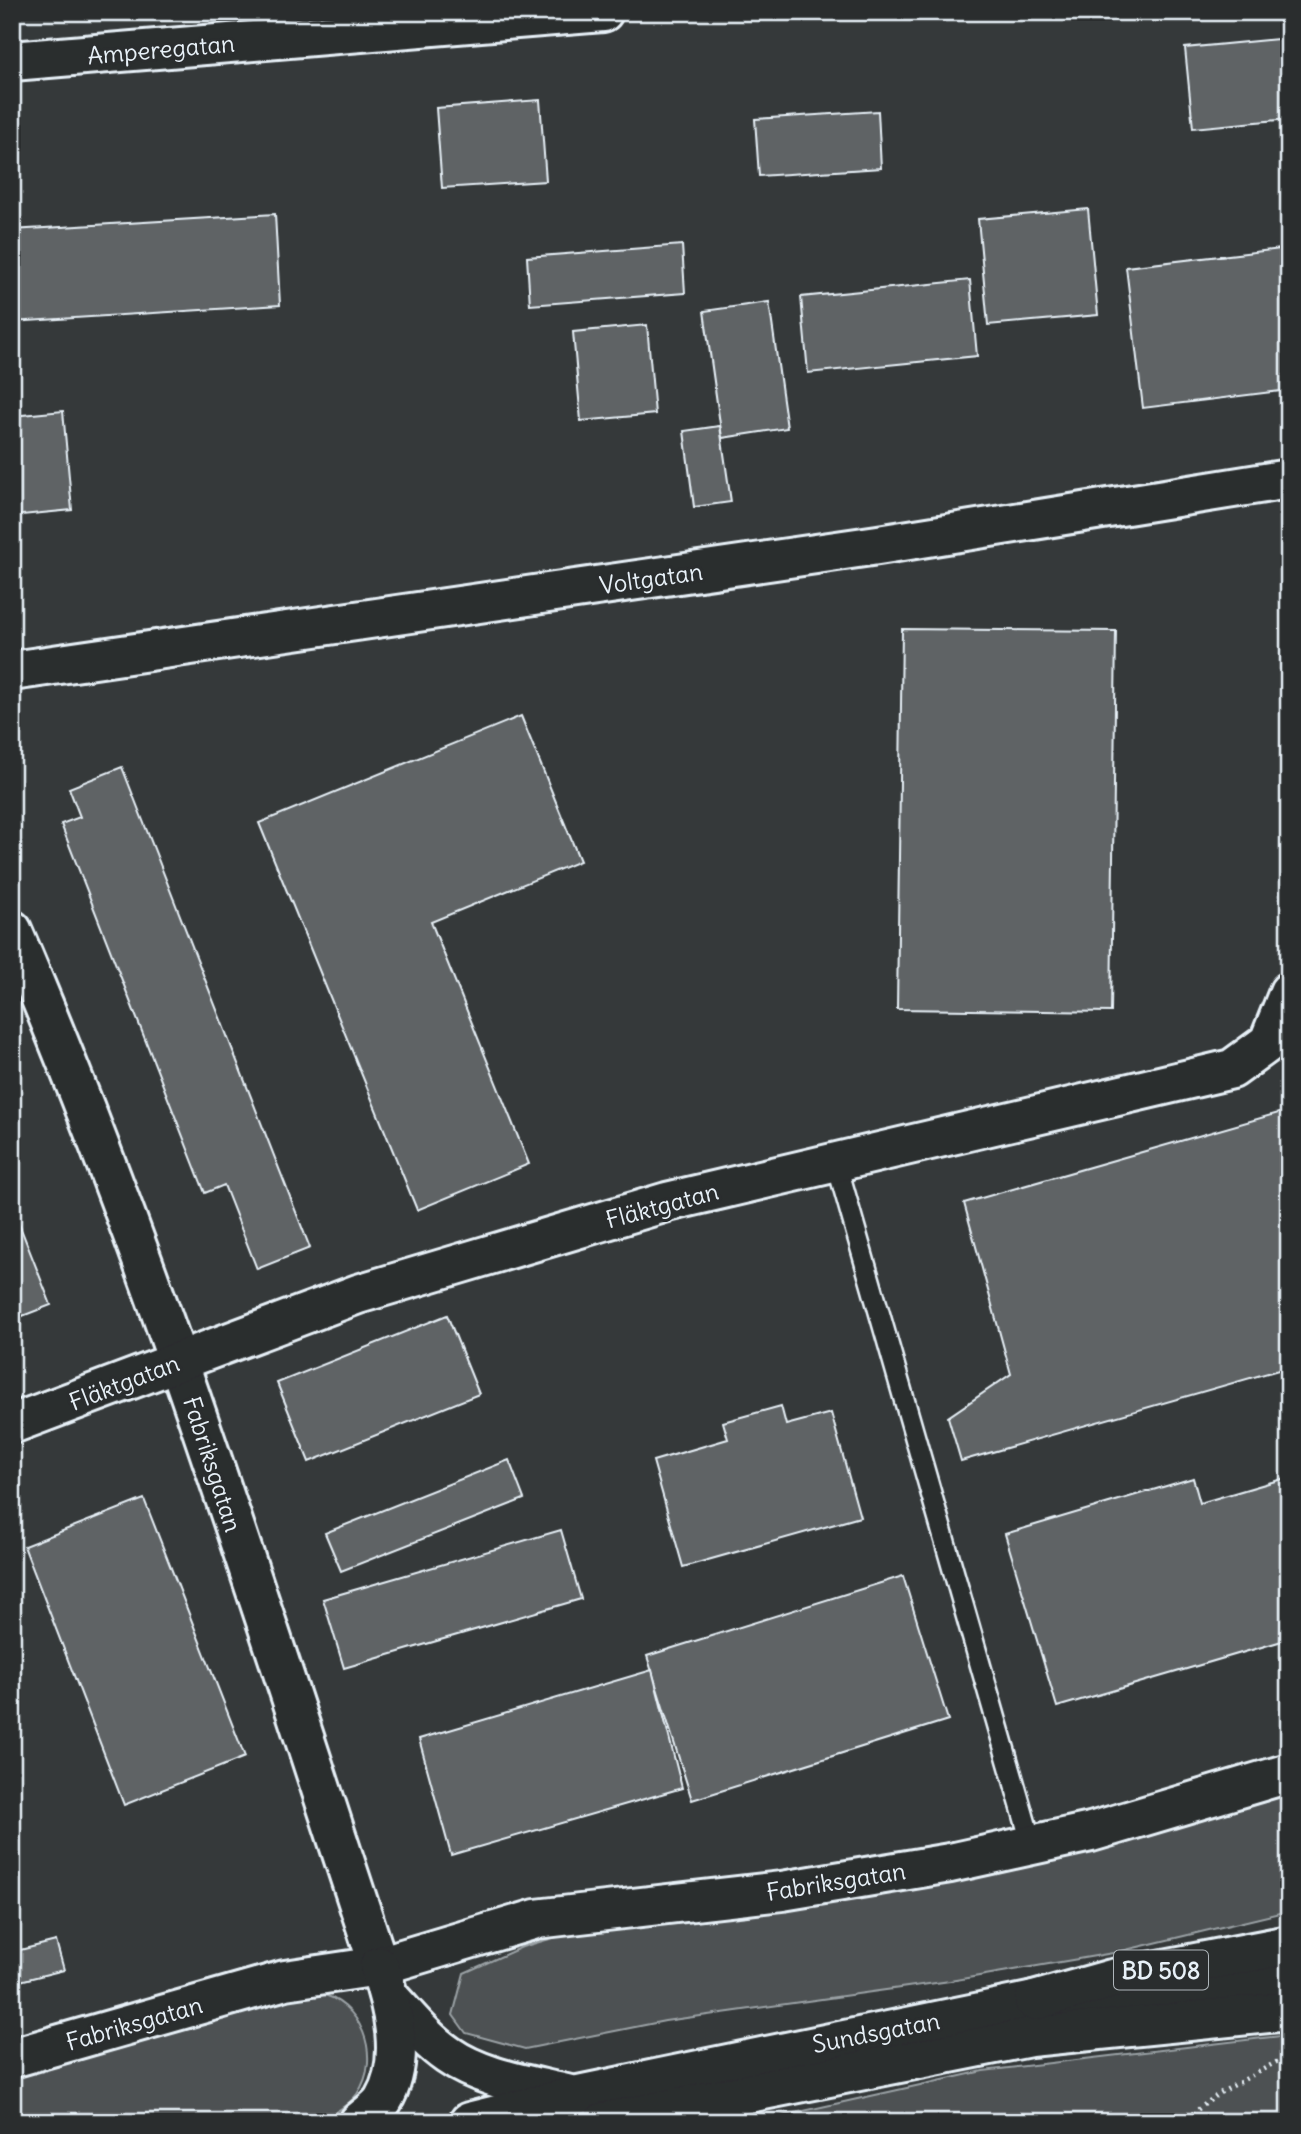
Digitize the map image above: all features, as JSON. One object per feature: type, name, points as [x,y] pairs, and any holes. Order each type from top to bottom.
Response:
[{"type":"main road","name":"Amperegatan","points":[[12,61],[603,12]]},
{"type":"main road","name":"Voltgatan","points":[[12,671],[878,545],[1289,479]]},
{"type":"main road","name":"Fabriksgatan","points":[[12,930],[63,1048],[180,1361],[384,1982]]},
{"type":"main road","name":"Fläktgatan","points":[[12,1424],[370,1291],[667,1202],[1232,1069],[1269,1042],[1286,1009]]},
{"type":"main road","name":"Fabriksgatan","points":[[12,2058],[285,1980],[384,1982],[536,1919],[782,1891],[950,1863],[1091,1832],[1289,1773]]},
{"type":"main road","name":"BD 508","points":[[1034,2001],[1112,1979],[1289,1945]]},
{"type":"main road","name":"Sundsgatan","points":[[469,2122],[573,2096],[1034,2001],[1289,1979]]},
{"type":"main road","points":[[384,1982],[432,2042],[472,2069],[573,2096]]},
{"type":"main road","points":[[359,2122],[382,2102],[393,2078],[396,2058],[384,1982]]},
{"type":"main road","name":"Sundsgatan","points":[[603,2122],[1030,2037],[1289,2011]]},
{"type":"lane","points":[[836,1162],[1032,1845]]},
{"type":"path","points":[[1164,2122],[1182,2120],[1220,2093],[1289,2055]]},
{"type":"shaded area","points":[[1289,1786],[1288,1911],[1113,1953],[950,1981],[665,2021],[525,2049],[466,2033],[453,2015],[464,1973],[522,1947],[584,1929],[889,1893],[1132,1833]]},
{"type":"shaded area","points":[[316,1993],[332,1998],[356,2018],[363,2032],[368,2064],[365,2079],[353,2099],[317,2122],[12,2122],[12,2075],[291,1995]]},
{"type":"shaded area","points":[[1289,2035],[1289,2122],[754,2122],[983,2071]]},
{"type":"building","points":[[1289,38],[1289,119],[1193,128],[1185,48]]},
{"type":"building","points":[[540,100],[546,181],[442,188],[436,108]]},
{"type":"building","points":[[878,111],[881,168],[759,176],[755,119]]},
{"type":"building","points":[[1088,209],[1098,315],[988,325],[978,219]]},
{"type":"building","points":[[275,214],[280,305],[12,322],[12,230]]},
{"type":"building","points":[[682,245],[685,293],[530,305],[527,257]]},
{"type":"building","points":[[1289,248],[1289,390],[1143,408],[1126,267]]},
{"type":"building","points":[[970,280],[977,356],[808,373],[801,297]]},
{"type":"building","points":[[769,302],[787,428],[722,438],[704,311]]},
{"type":"building","points":[[647,325],[655,414],[581,421],[573,332]]},
{"type":"building","points":[[63,411],[72,510],[12,516],[12,416]]},
{"type":"building","points":[[720,426],[731,502],[694,507],[684,431]]},
{"type":"building","points":[[902,629],[1116,631],[1111,1012],[897,1009]]},
{"type":"building","points":[[521,716],[580,861],[431,922],[529,1164],[417,1210],[259,823]]},
{"type":"building","points":[[122,767],[310,1248],[257,1269],[224,1185],[205,1193],[61,824],[80,817],[69,788]]},
{"type":"building","points":[[1289,1110],[1289,1367],[961,1461],[948,1417],[1011,1374],[964,1203]]},
{"type":"building","points":[[12,1206],[51,1305],[12,1320]]},
{"type":"building","points":[[447,1315],[479,1394],[309,1462],[277,1383]]},
{"type":"building","points":[[781,1406],[786,1425],[831,1413],[860,1517],[683,1567],[653,1461],[728,1439],[723,1422]]},
{"type":"building","points":[[509,1460],[524,1499],[341,1571],[325,1533]]},
{"type":"building","points":[[1289,1477],[1289,1639],[1057,1707],[1005,1534],[1193,1478],[1200,1503]]},
{"type":"building","points":[[144,1499],[245,1757],[124,1805],[24,1546]]},
{"type":"building","points":[[561,1530],[581,1599],[344,1668],[323,1599]]},
{"type":"building","points":[[903,1576],[948,1720],[692,1800],[647,1656]]},
{"type":"building","points":[[652,1670],[682,1788],[451,1855],[419,1739]]},
{"type":"building","points":[[56,1941],[64,1970],[12,1983],[12,1952]]}]
